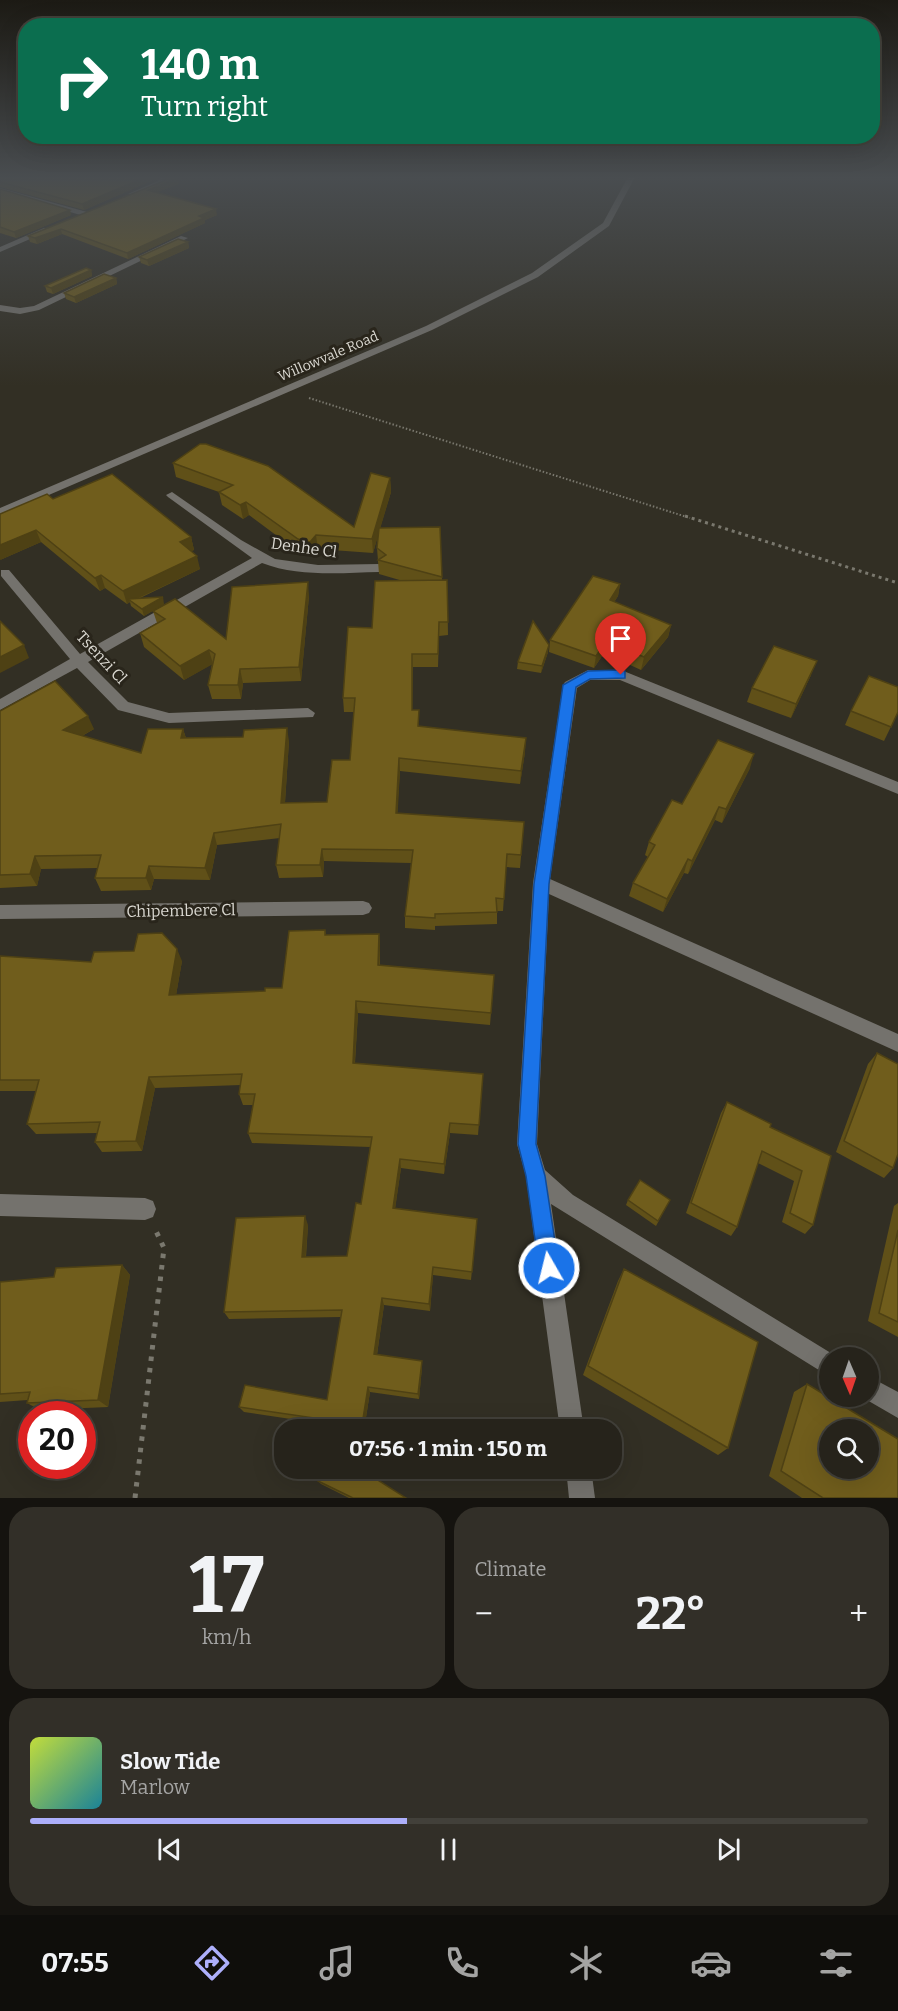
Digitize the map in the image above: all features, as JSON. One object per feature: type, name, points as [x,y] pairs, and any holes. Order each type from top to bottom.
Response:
[{"type":"street","points":[[0,309],[20,311],[36,308],[165,247]]},
{"type":"street","name":"Willowvale Road","points":[[0,512],[429,328],[535,275],[574,247]]},
{"type":"street","name":"Denhe Cl","points":[[172,495],[261,558],[320,568],[379,568]]},
{"type":"street","points":[[0,705],[261,558]]},
{"type":"street","name":"Tsenzi Cl","points":[[5,573],[79,662],[123,706],[169,718],[308,713]]},
{"type":"street","points":[[570,1419],[536,1176],[527,1144],[542,884],[570,685],[588,675],[621,675],[898,788]]},
{"type":"street","points":[[542,884],[898,1043]]},
{"type":"street","name":"Chipembere Cl","points":[[0,912],[363,908]]},
{"type":"street","points":[[536,1176],[565,1203],[819,1357]]},
{"type":"street","points":[[0,1205],[145,1209]]},
{"type":"street","points":[[879,1395],[898,1406]]},
{"type":"street","points":[[579,1479],[582,1498]]},
{"type":"path","points":[[285,391],[898,583]]},
{"type":"path","points":[[135,1498],[164,1248],[145,1209]]},
{"type":"building","points":[[110,247],[140,247],[127,253]]},
{"type":"building","points":[[161,247],[177,247],[147,260],[139,257]]},
{"type":"building","points":[[86,268],[91,270],[51,288],[45,286]]},
{"type":"building","points":[[104,274],[116,278],[74,297],[64,293]]},
{"type":"building","points":[[200,444],[206,444],[268,466],[354,527],[371,473],[390,478],[372,539],[316,535],[310,542],[298,539],[246,502],[240,505],[219,492],[233,485],[173,463]]},
{"type":"building","points":[[112,474],[191,537],[180,542],[197,556],[123,591],[101,575],[95,578],[36,530],[0,545],[0,514],[47,494],[53,499]]},
{"type":"building","points":[[440,527],[442,577],[378,560],[386,555],[377,548],[379,528]]},
{"type":"building","points":[[593,576],[620,584],[610,600],[671,625],[644,657],[606,641],[596,656],[550,640]]},
{"type":"building","points":[[447,580],[448,622],[439,622],[438,654],[412,654],[412,710],[419,710],[418,726],[526,738],[521,771],[399,758],[396,813],[524,822],[521,855],[507,854],[504,899],[496,898],[497,912],[435,914],[435,918],[405,916],[413,850],[322,849],[320,865],[276,865],[281,824],[214,833],[205,868],[149,866],[146,878],[95,878],[101,855],[35,856],[30,874],[0,875],[0,711],[55,681],[88,716],[63,730],[141,753],[148,729],[183,729],[181,738],[243,737],[244,730],[287,728],[281,803],[327,802],[332,760],[350,760],[355,698],[343,698],[348,627],[372,628],[375,581]]},
{"type":"building","points":[[308,582],[299,667],[240,669],[238,685],[208,685],[215,654],[209,650],[180,666],[140,633],[165,619],[153,611],[175,599],[226,639],[232,587]]},
{"type":"building","points":[[163,597],[142,609],[128,599]]},
{"type":"building","points":[[0,621],[24,645],[0,657]]},
{"type":"building","points":[[533,621],[549,645],[542,666],[518,662]]},
{"type":"building","points":[[774,646],[817,661],[796,704],[752,688]]},
{"type":"building","points":[[869,676],[898,687],[898,712],[891,727],[851,711]]},
{"type":"building","points":[[718,740],[754,754],[726,809],[719,807],[692,861],[688,859],[667,899],[633,883],[655,845],[649,842],[672,800],[682,804]]},
{"type":"building","points":[[325,930],[325,935],[379,934],[378,965],[494,975],[491,1013],[356,1001],[353,1063],[483,1074],[479,1125],[450,1123],[444,1164],[400,1159],[393,1208],[477,1219],[472,1272],[433,1267],[429,1304],[382,1298],[374,1354],[422,1361],[418,1394],[368,1387],[363,1419],[321,1419],[239,1407],[245,1385],[327,1400],[342,1310],[224,1312],[236,1218],[305,1216],[302,1257],[347,1256],[356,1203],[361,1204],[372,1137],[248,1133],[255,1094],[239,1094],[242,1074],[149,1077],[136,1141],[95,1142],[100,1122],[27,1124],[39,1080],[0,1080],[0,956],[91,962],[94,952],[134,951],[138,934],[162,933],[177,949],[169,995],[265,991],[265,988],[282,988],[289,931]]},
{"type":"building","points":[[877,1053],[898,1064],[898,1154],[893,1168],[844,1141]]},
{"type":"building","points":[[727,1102],[771,1124],[770,1127],[831,1156],[813,1225],[790,1213],[802,1171],[762,1151],[737,1227],[691,1203]]},
{"type":"building","points":[[640,1180],[670,1200],[658,1221],[628,1200]]},
{"type":"building","points":[[898,1230],[898,1322],[879,1313]]},
{"type":"building","points":[[122,1265],[98,1400],[28,1401],[30,1392],[0,1394],[0,1282],[54,1277],[56,1268]]},
{"type":"building","points":[[624,1269],[758,1342],[728,1448],[588,1366]]},
{"type":"building","points":[[807,1384],[819,1391],[819,1407],[845,1407],[865,1419],[819,1419],[819,1479],[879,1479],[879,1428],[898,1439],[898,1498],[823,1498],[781,1471]]},
{"type":"building","points":[[319,1479],[376,1479],[406,1498],[353,1498],[318,1481]]},
{"type":"route","points":[[549,1268],[536,1176],[527,1144],[542,884],[570,685],[588,675],[621,675]]}]
